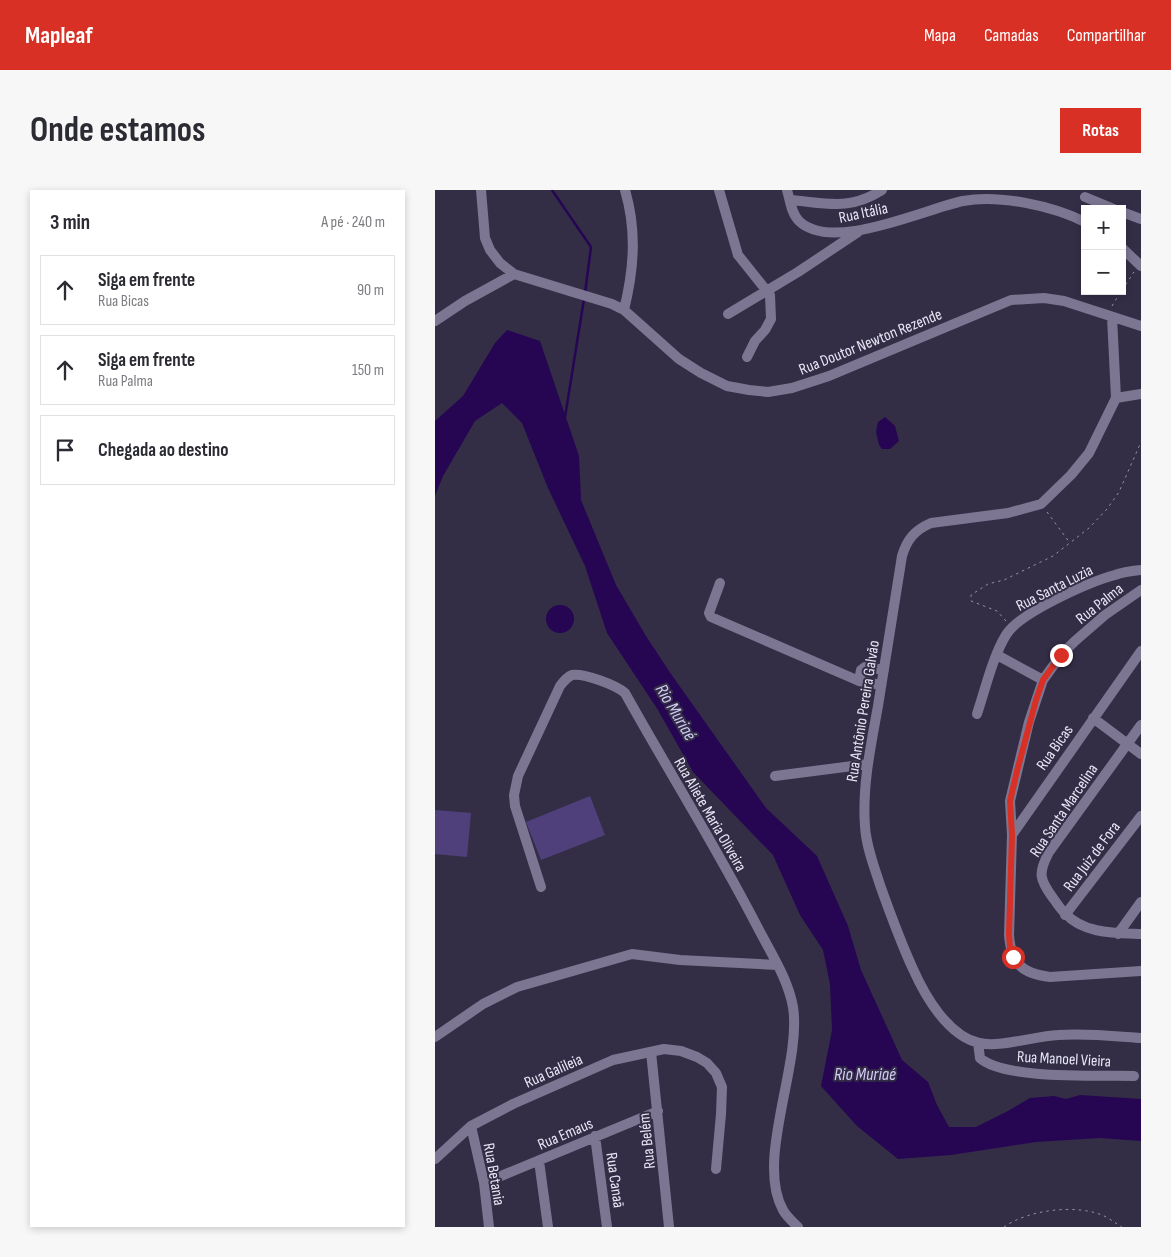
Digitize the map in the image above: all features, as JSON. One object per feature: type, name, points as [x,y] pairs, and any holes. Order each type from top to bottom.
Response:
[{"type":"street","points":[[435,321],[465,301],[514,274],[500,263],[490,250],[485,238],[481,190]]},
{"type":"street","points":[[624,310],[634,255],[632,224],[625,190]]},
{"type":"street","points":[[712,190],[724,206]]},
{"type":"street","points":[[719,190],[738,255],[768,290],[771,303],[771,319],[765,330],[755,341],[747,358]]},
{"type":"street","points":[[788,195],[842,205],[855,204],[882,190]]},
{"type":"street","name":"Rua Itália","points":[[788,195],[792,211],[797,220],[805,226],[827,233],[842,234],[861,230],[964,201],[987,199],[1021,202],[1081,220]]},
{"type":"street","points":[[1085,197],[1104,205]]},
{"type":"street","points":[[1126,214],[1141,220]]},
{"type":"street","points":[[728,314],[861,230]]},
{"type":"street","points":[[1124,250],[1140,265]]},
{"type":"street","name":"Rua Doutor Newton Rezende","points":[[514,274],[612,304],[624,310],[679,359],[701,373],[727,386],[768,392],[792,388],[829,376],[1011,300],[1054,299],[1141,326]]},
{"type":"street","name":"Rua Antônio Pereira Galvão","points":[[978,1043],[964,1036],[950,1025],[937,1011],[921,987],[898,938],[870,856],[865,828],[868,764],[902,556],[908,540],[921,527],[931,523],[1008,514],[1041,504],[1058,489],[1089,453],[1116,398],[1109,316]]},
{"type":"street","points":[[1116,398],[1141,394]]},
{"type":"street","name":"Rua Santa Luzia","points":[[977,714],[997,655],[1006,635],[1012,627],[1026,616],[1098,580],[1115,574],[1141,570]]},
{"type":"street","points":[[720,583],[710,608],[709,613],[711,617],[859,680],[881,685]]},
{"type":"street","name":"Rua Palma","points":[[1012,835],[1010,801],[1029,722],[1043,680],[1061,655],[1075,641],[1105,615],[1141,590]]},
{"type":"street","name":"Rua Bicas","points":[[1012,835],[1141,651]]},
{"type":"street","points":[[997,655],[1043,680]]},
{"type":"street","points":[[859,680],[861,670],[865,667],[884,670]]},
{"type":"street","name":"Rua Aliete Maria Oliveira","points":[[541,887],[515,806],[515,787],[559,686],[571,676],[579,675],[614,685],[625,693],[744,899],[787,987],[794,1019],[793,1041],[776,1144],[774,1176],[783,1210],[798,1227]]},
{"type":"street","points":[[1093,718],[1141,754]]},
{"type":"street","name":"Rua Santa Marcelina","points":[[1065,914],[1044,885],[1041,875],[1042,866],[1049,852],[1141,725]]},
{"type":"street","points":[[775,776],[868,764]]},
{"type":"street","name":"Rua Juiz de Fora","points":[[1065,914],[1141,816]]},
{"type":"street","points":[[1012,835],[1009,934],[1013,957],[1028,972],[1050,977],[1141,971]]},
{"type":"street","points":[[1118,934],[1141,902]]},
{"type":"street","points":[[1065,914],[1074,921],[1097,931],[1118,934],[1141,934]]},
{"type":"street","points":[[435,1036],[483,1004],[517,987],[632,954],[680,960],[777,965]]},
{"type":"street","points":[[978,1043],[991,1045],[1059,1035],[1141,1038]]},
{"type":"street","name":"Rua Manoel Vieira","points":[[978,1043],[980,1058],[988,1065],[1000,1069],[1068,1076],[1134,1076]]},
{"type":"street","name":"Rua Galileia","points":[[435,1159],[471,1126],[513,1104],[613,1060],[664,1049],[697,1057],[716,1073],[721,1086],[721,1114],[716,1169]]},
{"type":"street","name":"Rua Belém","points":[[651,1052],[669,1227]]},
{"type":"street","name":"Rua Emaus","points":[[484,1183],[658,1111]]},
{"type":"street","name":"Rua Betania","points":[[471,1126],[484,1183],[489,1227]]},
{"type":"street","name":"Rua Canaã","points":[[595,1136],[607,1227]]},
{"type":"street","points":[[539,1161],[548,1227]]},
{"type":"path","points":[[1126,285],[1140,265]]},
{"type":"path","points":[[1109,316],[1120,295]]},
{"type":"path","points":[[1012,627],[997,610],[971,601],[971,595],[988,584],[1004,580],[1053,556],[1071,544],[1089,528],[1111,503],[1127,478],[1141,442]]},
{"type":"path","points":[[1041,504],[1071,544]]},
{"type":"path","points":[[1004,1227],[1015,1220],[1057,1210],[1080,1211],[1101,1215],[1122,1227]]},
{"type":"shaded area","points":[[590,796],[605,835],[541,860],[526,822]]},
{"type":"shaded area","points":[[435,810],[471,813],[467,857],[435,854]]},
{"type":"water","name":"Rio Muriaé","points":[[507,330],[540,341],[579,456],[581,500],[616,585],[671,674],[766,808],[817,856],[848,926],[861,970],[902,1060],[928,1082],[937,1105],[949,1127],[976,1127],[1030,1098],[1054,1096],[1066,1099],[1080,1095],[1141,1099],[1141,1141],[1100,1138],[1036,1142],[951,1155],[898,1159],[857,1126],[821,1086],[832,1030],[830,984],[823,950],[800,915],[773,855],[693,772],[658,710],[607,633],[585,566],[548,488],[522,423],[502,403],[475,421],[443,476],[435,496],[435,421],[463,396],[495,343]]},
{"type":"water","points":[[885,417],[895,426],[899,441],[890,449],[882,449],[876,432],[878,422]]},
{"type":"water","points":[[560,605],[570,609],[574,619],[570,629],[560,633],[550,629],[546,619],[550,609]]},
{"type":"waterway","points":[[552,190],[591,247],[585,293]]},
{"type":"waterway","points":[[565,417],[584,299]]},
{"type":"route","points":[[1013,957],[1009,934],[1012,835],[1010,801],[1036,700],[1043,680],[1061,655]]}]
